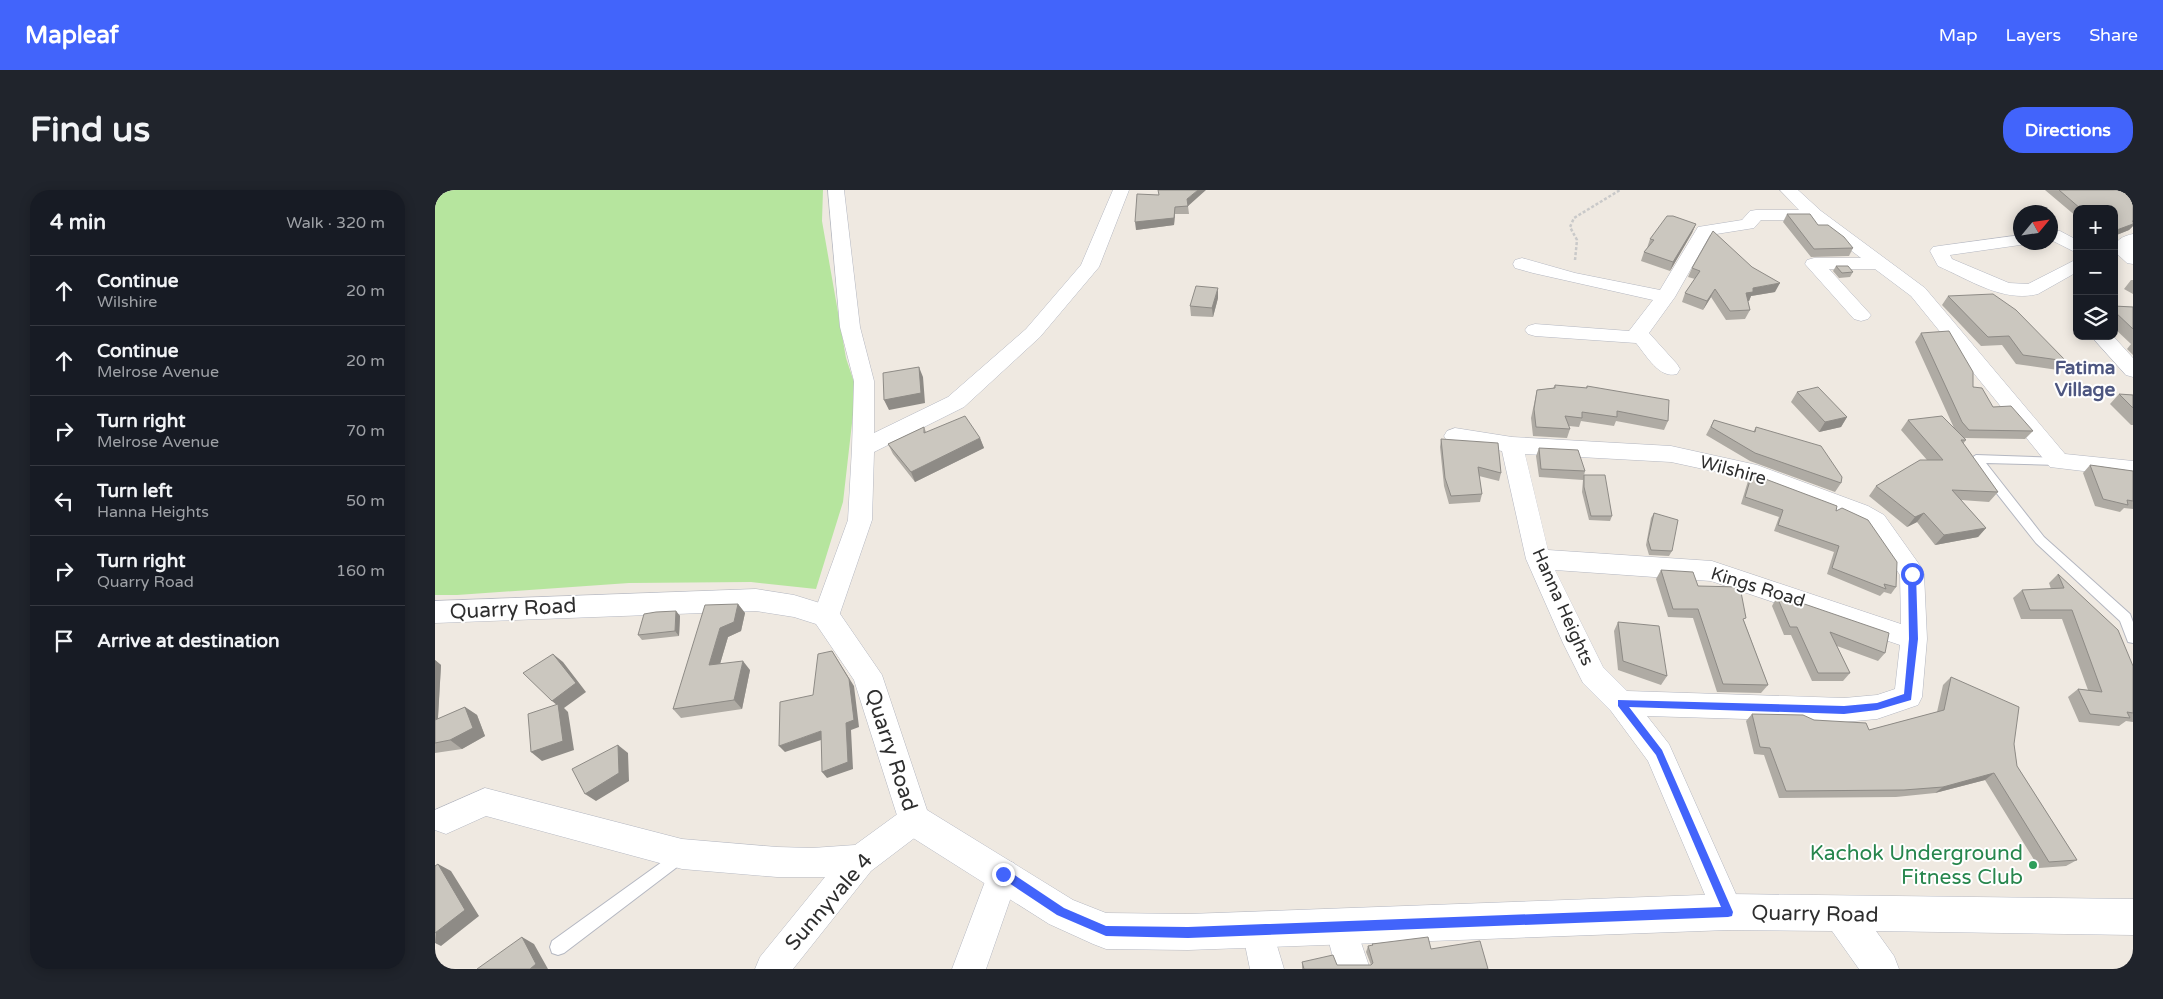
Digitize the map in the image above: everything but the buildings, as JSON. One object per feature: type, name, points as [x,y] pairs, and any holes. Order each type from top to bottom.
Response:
[{"type":"street","points":[[826,616],[860,520],[863,448],[864,381],[850,327],[836,190]]},
{"type":"street","points":[[863,448],[956,402],[1033,333],[1090,267],[1121,190]]},
{"type":"street","points":[[1788,190],[1815,215],[1918,292],[2059,461],[2133,469]]},
{"type":"street","points":[[1535,330],[1632,338],[1639,334],[1665,297],[1704,231],[1748,224],[1756,215],[1815,215]]},
{"type":"street","points":[[2058,238],[2073,246]]},
{"type":"street","points":[[2013,241],[1939,251],[1944,262],[2006,289],[2031,290],[2073,266]]},
{"type":"street","points":[[1861,315],[1813,264],[1879,263]]},
{"type":"street","points":[[1523,264],[1570,278],[1665,297]]},
{"type":"street","points":[[1639,334],[1670,369]]},
{"type":"street","points":[[2105,340],[2133,370]]},
{"type":"street","name":"Wilshire","points":[[1455,436],[1512,446],[1671,454],[1749,472],[1860,512],[1876,521],[1912,574],[1913,639],[1908,697],[1877,706],[1844,710],[1621,703]]},
{"type":"street","name":"Hanna Heights","points":[[1512,446],[1538,560],[1576,643],[1593,674],[1621,703],[1659,753],[1728,912]]},
{"type":"street","name":"Kings Road","points":[[1538,560],[1712,571],[1913,639]]},
{"type":"street","name":"Quarry Road","points":[[435,612],[756,600],[794,606],[826,616],[867,675],[914,820],[1061,912],[1106,931],[1188,932],[1258,930],[1728,912],[2133,917]]},
{"type":"street","points":[[446,820],[485,802],[682,854],[777,862],[812,863],[860,860]]},
{"type":"street","name":"Sunnyvale 4","points":[[772,969],[860,860],[914,820]]},
{"type":"street","points":[[969,969],[1003,874]]},
{"type":"street","points":[[1841,914],[1881,969]]},
{"type":"street","points":[[1341,927],[1353,969]]},
{"type":"street","points":[[1258,930],[1267,969]]},
{"type":"lane","points":[[2059,461],[1976,460],[2040,540],[2125,618],[2133,638]]},
{"type":"lane","points":[[558,947],[682,854]]},
{"type":"path","points":[[1570,278],[1577,250],[1577,240],[1570,228],[1574,218],[1620,190]]},
{"type":"green space","points":[[435,190],[823,190],[822,221],[846,358],[856,388],[843,502],[816,589],[751,582],[629,583],[435,595]]},
{"type":"place","name":"Kachok Underground Fitness Club","points":[[2033,865]]},
{"type":"district","name":"Fatima Village","points":[[2085,379]]},
{"type":"route","points":[[1003,874],[1061,912],[1106,931],[1188,932],[1728,912],[1659,753],[1621,703],[1844,710],[1877,706],[1908,697],[1913,639],[1912,574]]}]
